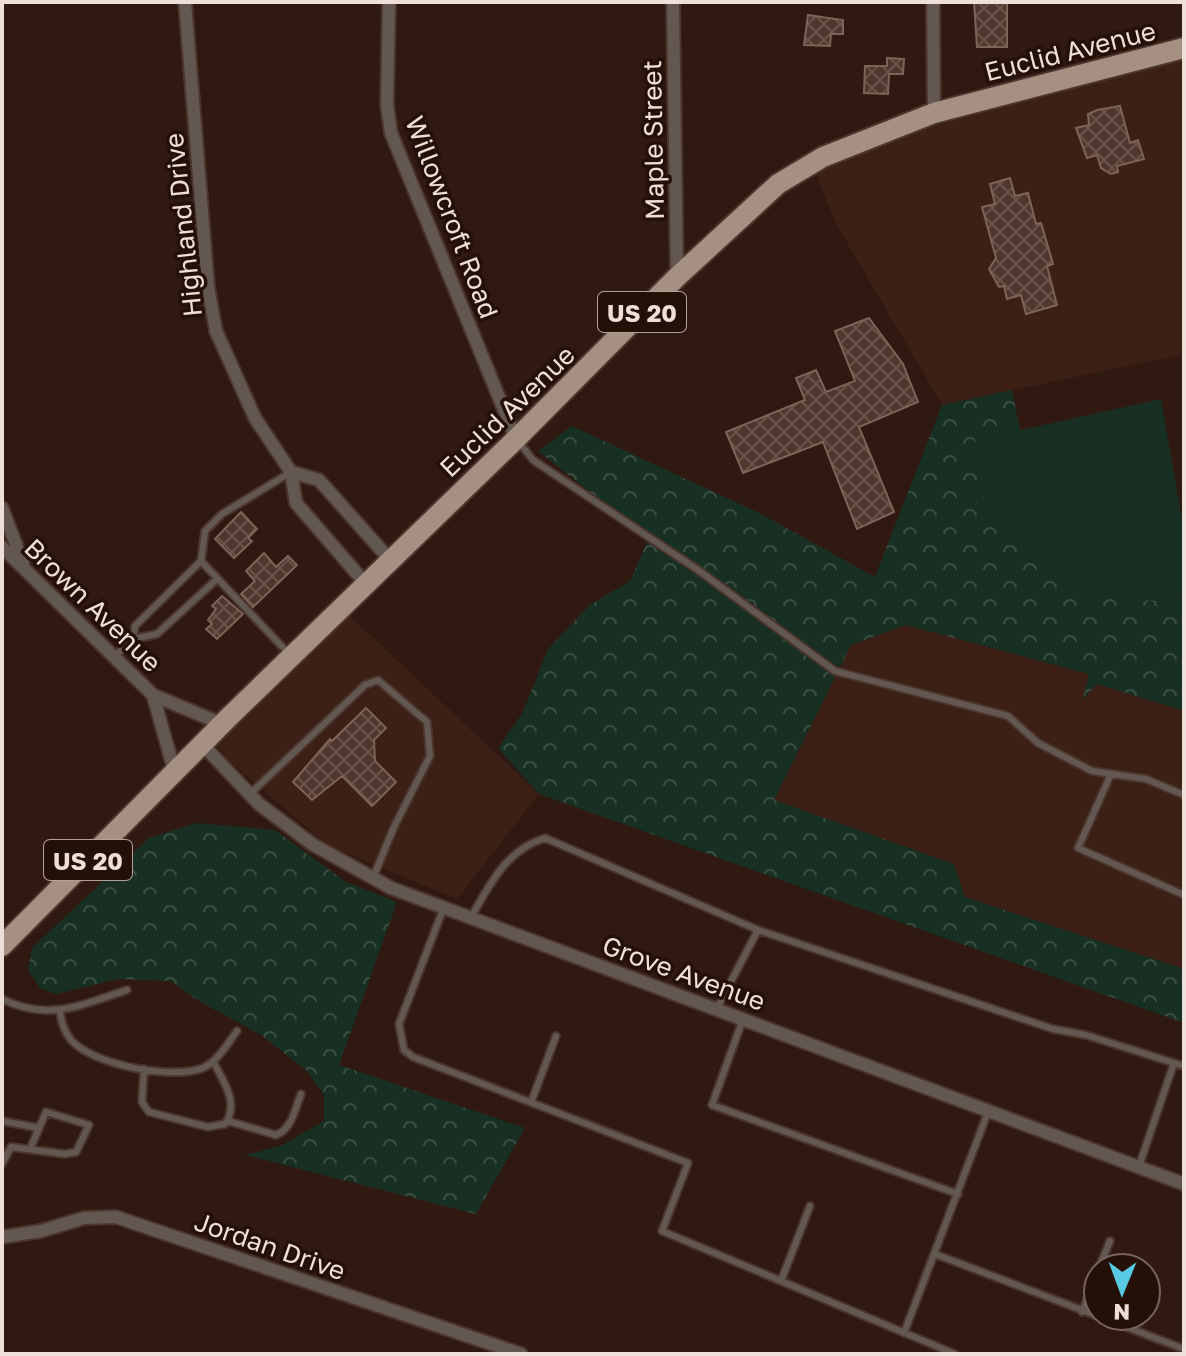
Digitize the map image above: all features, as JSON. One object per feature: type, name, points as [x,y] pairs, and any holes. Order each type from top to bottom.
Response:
[{"type":"main road","name":"Euclid Avenue","points":[[2,946],[222,724],[516,439],[677,277],[778,184],[823,157],[934,113],[1184,48]]},
{"type":"street","name":"Highland Drive","points":[[185,2],[208,287],[216,331],[255,418],[291,472],[296,503],[366,584]]},
{"type":"street","name":"Willowcroft Road","points":[[389,2],[387,105],[391,133],[516,439]]},
{"type":"street","name":"Maple Street","points":[[673,2],[677,277]]},
{"type":"street","points":[[933,2],[934,113]]},
{"type":"street","points":[[291,472],[319,480],[391,561]]},
{"type":"street","points":[[2,508],[24,566]]},
{"type":"street","name":"Brown Avenue","points":[[2,547],[153,695],[222,724]]},
{"type":"street","name":"Brown Avenue","points":[[153,695],[175,773]]},
{"type":"street","name":"Grove Avenue","points":[[203,745],[250,794],[312,844],[373,878],[1184,1184]]},
{"type":"street","name":"Jordan Drive","points":[[2,1237],[41,1231],[84,1218],[116,1217],[521,1354]]},
{"type":"lane","points":[[516,439],[533,460],[698,570],[835,671],[1008,716],[1038,743],[1092,771],[1146,779],[1184,795]]},
{"type":"lane","points":[[133,639],[135,626],[201,561],[205,531],[222,514],[291,472]]},
{"type":"lane","points":[[201,561],[292,657]]},
{"type":"lane","points":[[115,656],[133,639],[157,634],[217,579]]},
{"type":"lane","points":[[250,794],[365,685],[378,680],[427,722],[430,756],[394,827],[373,878]]},
{"type":"lane","points":[[1111,774],[1078,848],[1184,895]]},
{"type":"lane","points":[[470,917],[502,865],[523,845],[545,838],[758,930],[1053,1029],[1086,1035],[1184,1066]]},
{"type":"lane","points":[[444,907],[399,1024],[400,1042],[413,1057],[532,1100],[688,1163],[662,1231],[955,1354]]},
{"type":"lane","points":[[716,1009],[758,930]]},
{"type":"lane","points":[[2,999],[19,1007],[60,1011],[127,990]]},
{"type":"lane","points":[[60,1011],[62,1023],[72,1041],[92,1053],[144,1069],[187,1072],[213,1061],[237,1031]]},
{"type":"lane","points":[[743,1019],[712,1105],[958,1194]]},
{"type":"lane","points":[[532,1100],[556,1036]]},
{"type":"lane","points":[[213,1061],[233,1102],[228,1121]]},
{"type":"lane","points":[[1139,1166],[1174,1063]]},
{"type":"lane","points":[[144,1069],[142,1102],[149,1112],[208,1127],[228,1121],[276,1135],[282,1133],[287,1129],[301,1094]]},
{"type":"lane","points":[[904,1333],[989,1111]]},
{"type":"lane","points":[[2,1164],[11,1147],[31,1147],[65,1154],[76,1152],[89,1125],[46,1112],[31,1147]]},
{"type":"lane","points":[[2,1121],[39,1128]]},
{"type":"lane","points":[[781,1281],[810,1206]]},
{"type":"lane","points":[[1106,1252],[1110,1241]]},
{"type":"lane","points":[[935,1254],[1082,1312]]},
{"type":"lane","points":[[1137,1332],[1184,1349]]},
{"type":"shaded area","points":[[1184,57],[1184,354],[942,405],[835,222],[814,168],[931,120]]},
{"type":"shaded area","points":[[349,615],[539,794],[457,899],[327,845],[228,760],[216,743]]},
{"type":"shaded area","points":[[906,625],[1089,674],[1084,698],[1097,684],[1184,711],[1184,969],[964,897],[774,800],[851,645]]},
{"type":"green space","points":[[1012,390],[1020,430],[975,441],[977,472],[985,500],[1015,546],[1061,579],[1117,597],[1168,600],[1184,596],[1184,711],[1097,684],[1083,699],[1089,674],[906,625],[851,645],[774,800],[954,864],[965,897],[1184,969],[1184,1023],[539,794],[498,748],[523,712],[548,649],[590,605],[630,581],[649,538],[538,451],[572,426],[761,514],[875,577],[942,405]]},
{"type":"green space","points":[[1161,399],[1184,531],[1184,596],[1168,600],[1142,600],[1088,590],[1036,564],[1015,546],[998,524],[985,499],[977,471],[975,440]]},
{"type":"green space","points":[[197,823],[275,830],[346,882],[397,902],[339,1065],[525,1128],[476,1214],[245,1155],[283,1145],[324,1121],[324,1095],[306,1070],[261,1035],[199,1001],[171,981],[118,979],[56,994],[40,988],[28,970],[32,948],[149,838]]},
{"type":"building","points":[[974,2],[1007,2],[1007,47],[977,47]]},
{"type":"building","points":[[808,15],[843,20],[843,34],[831,34],[830,46],[804,45]]},
{"type":"building","points":[[887,58],[904,59],[903,74],[889,74],[888,94],[864,93],[865,66],[887,66]]},
{"type":"building","points":[[1120,106],[1130,143],[1138,140],[1144,159],[1117,166],[1118,172],[1111,174],[1101,168],[1097,155],[1087,158],[1076,128],[1089,125],[1088,114]]},
{"type":"building","points":[[1010,178],[1015,196],[1028,193],[1036,224],[1041,223],[1053,264],[1047,266],[1057,305],[1026,314],[1021,295],[1007,299],[1004,286],[999,287],[989,269],[996,258],[982,207],[995,204],[990,184]]},
{"type":"building","points":[[869,318],[903,364],[918,402],[859,427],[894,512],[857,529],[823,442],[743,473],[726,432],[805,400],[796,378],[816,370],[826,392],[855,381],[835,331]]},
{"type":"building","points":[[241,512],[257,529],[248,538],[252,541],[234,558],[215,539]]},
{"type":"building","points":[[264,553],[276,567],[288,556],[297,565],[253,607],[241,594],[255,581],[246,571]]},
{"type":"building","points":[[222,596],[243,614],[217,639],[206,629],[212,624],[208,620],[216,609],[212,606]]},
{"type":"building","points":[[366,708],[386,728],[374,740],[375,761],[396,782],[372,806],[342,776],[312,800],[293,782],[330,739],[332,741]]}]
